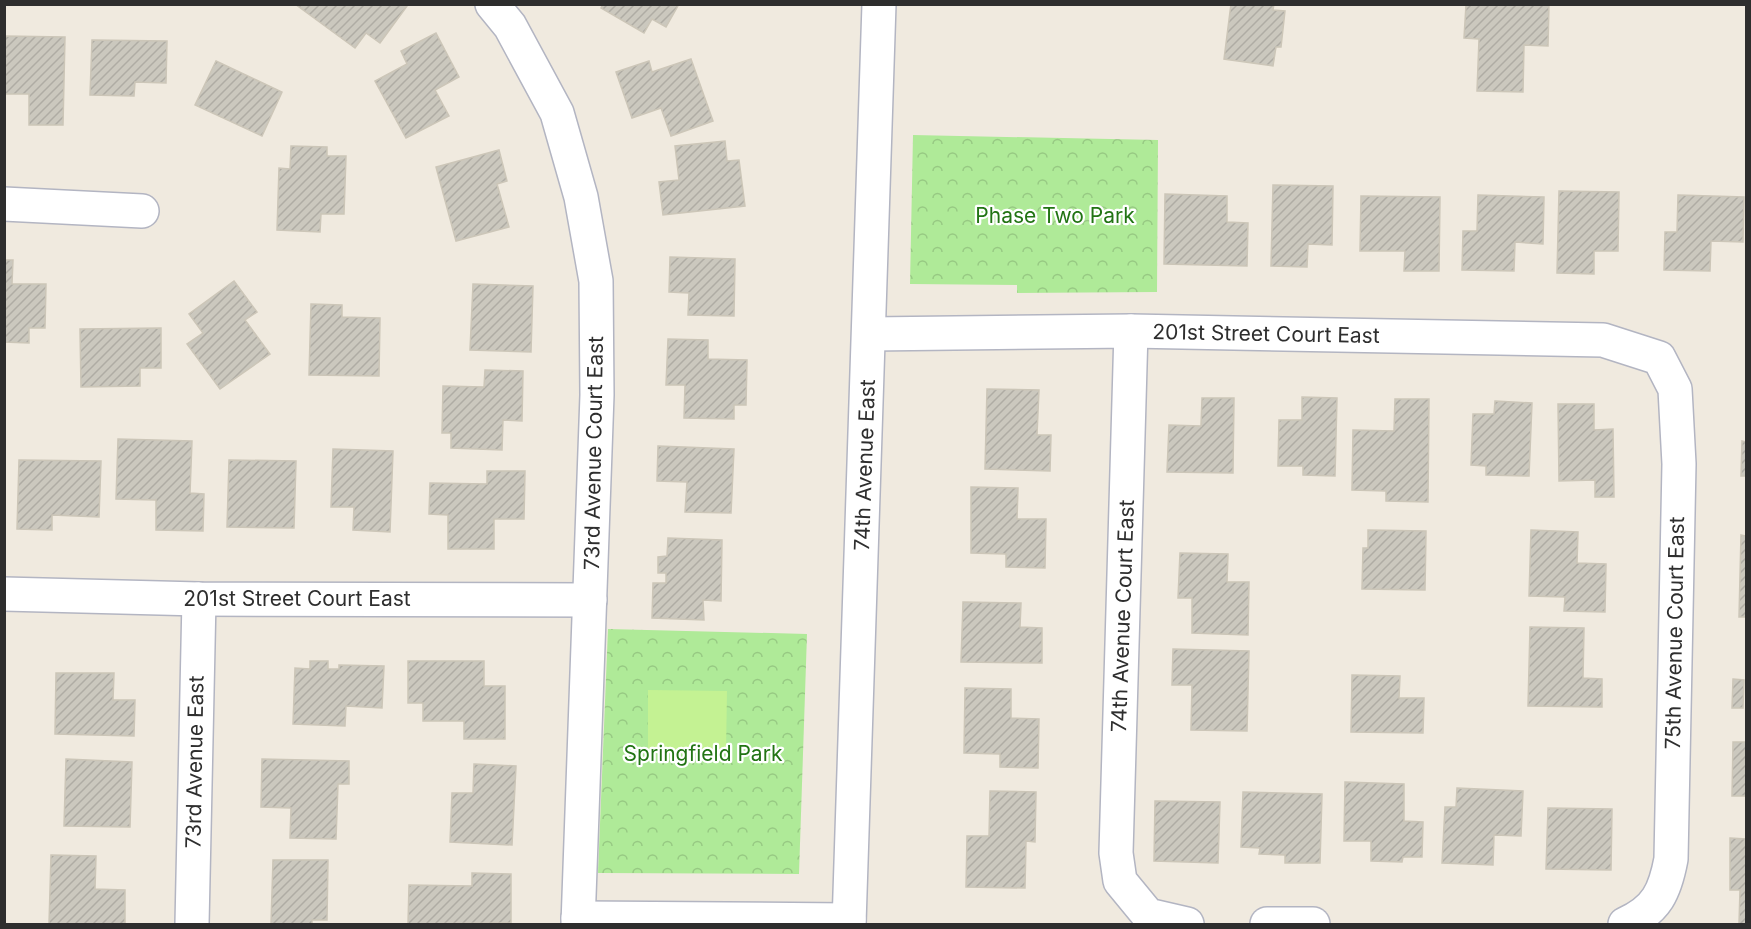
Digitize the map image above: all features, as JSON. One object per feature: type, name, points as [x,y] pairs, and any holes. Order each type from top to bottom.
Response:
[{"type":"street","name":"73rd Avenue Court East","points":[[492,4],[510,26],[557,113],[581,197],[596,281],[597,395],[578,921]]},
{"type":"street","name":"74th Avenue East","points":[[849,922],[879,4]]},
{"type":"street","points":[[4,204],[142,211]]},
{"type":"street","name":"201st Street Court East","points":[[870,334],[1131,331],[1603,340],[1659,357]]},
{"type":"street","name":"74th Avenue Court East","points":[[1131,331],[1116,853],[1120,881],[1148,915],[1187,924]]},
{"type":"street","name":"75th Avenue Court East","points":[[1625,924],[1652,907],[1665,888],[1671,859],[1679,475],[1675,389],[1659,357]]},
{"type":"street","name":"201st Street Court East","points":[[4,594],[199,599],[590,600]]},
{"type":"street","name":"73rd Avenue East","points":[[192,924],[199,599]]},
{"type":"street","points":[[578,921],[849,922]]},
{"type":"street","points":[[1267,924],[1312,924]]},
{"type":"green space","name":"Phase Two Park","points":[[913,135],[1158,140],[1157,292],[1017,293],[1017,285],[910,284]]},
{"type":"green space","name":"Springfield Park","points":[[608,629],[807,634],[799,874],[598,873]]},
{"type":"green space","points":[[648,690],[727,691],[726,751],[648,750]]},
{"type":"building","points":[[295,4],[405,4],[407,6],[380,43],[366,33],[355,48]]},
{"type":"building","points":[[603,4],[679,4],[666,27],[652,19],[644,33],[601,8]]},
{"type":"building","points":[[1231,4],[1274,4],[1273,10],[1285,11],[1281,47],[1276,47],[1273,66],[1224,59]]},
{"type":"building","points":[[1549,4],[1548,46],[1524,45],[1523,92],[1477,91],[1479,39],[1464,38],[1466,5]]},
{"type":"building","points":[[436,33],[459,77],[435,90],[449,116],[406,138],[375,81],[407,64],[401,51]]},
{"type":"building","points":[[4,36],[65,37],[63,125],[29,125],[29,94],[4,94]]},
{"type":"building","points":[[92,40],[167,41],[166,83],[135,82],[134,96],[90,95]]},
{"type":"building","points":[[691,59],[713,121],[671,136],[661,108],[632,118],[616,72],[649,61],[652,72]]},
{"type":"building","points":[[216,61],[282,92],[262,136],[195,105]]},
{"type":"building","points":[[725,141],[727,161],[739,160],[745,206],[663,215],[659,182],[679,180],[675,146]]},
{"type":"building","points":[[291,146],[327,147],[327,156],[346,156],[344,214],[321,214],[320,232],[277,230],[279,168],[290,169]]},
{"type":"building","points":[[499,150],[507,181],[497,184],[509,227],[456,241],[436,167]]},
{"type":"building","points":[[1273,185],[1333,186],[1332,245],[1308,244],[1307,267],[1271,266]]},
{"type":"building","points":[[1559,191],[1619,192],[1618,251],[1594,251],[1594,274],[1557,273]]},
{"type":"building","points":[[1165,194],[1227,196],[1227,222],[1248,223],[1247,266],[1164,264]]},
{"type":"building","points":[[1478,195],[1544,197],[1543,244],[1515,242],[1514,271],[1462,270],[1463,231],[1477,231]]},
{"type":"building","points":[[1678,195],[1744,197],[1743,242],[1711,241],[1710,271],[1664,270],[1665,232],[1677,232]]},
{"type":"building","points":[[1361,196],[1440,197],[1439,271],[1404,271],[1405,251],[1360,251]]},
{"type":"building","points":[[670,257],[735,259],[734,316],[688,315],[689,293],[669,292]]},
{"type":"building","points":[[4,260],[13,260],[12,284],[46,284],[45,328],[29,328],[29,343],[4,342]]},
{"type":"building","points":[[234,281],[257,312],[245,320],[270,354],[220,389],[187,344],[203,333],[189,314]]},
{"type":"building","points":[[473,284],[533,286],[531,352],[470,350]]},
{"type":"building","points":[[311,304],[342,305],[342,317],[380,318],[379,376],[309,375]]},
{"type":"building","points":[[161,328],[161,368],[140,368],[140,386],[81,387],[80,329]]},
{"type":"building","points":[[668,339],[708,340],[708,359],[747,360],[746,405],[734,405],[734,419],[684,418],[685,385],[666,385]]},
{"type":"building","points":[[485,370],[523,371],[522,421],[503,420],[502,450],[451,448],[451,433],[442,433],[443,386],[484,387]]},
{"type":"building","points":[[987,389],[1039,390],[1037,435],[1051,435],[1050,471],[985,469]]},
{"type":"building","points":[[1302,397],[1337,398],[1335,476],[1303,475],[1303,466],[1278,466],[1279,420],[1302,420]]},
{"type":"building","points":[[1202,398],[1234,398],[1233,473],[1167,472],[1169,425],[1201,426]]},
{"type":"building","points":[[1395,399],[1429,399],[1428,502],[1386,501],[1386,491],[1352,490],[1353,430],[1394,431]]},
{"type":"building","points":[[1495,401],[1532,403],[1529,476],[1486,475],[1486,466],[1471,465],[1473,414],[1494,414]]},
{"type":"building","points":[[1558,404],[1594,404],[1594,430],[1613,429],[1614,497],[1595,497],[1595,480],[1559,481]]},
{"type":"building","points":[[118,439],[192,441],[190,493],[204,494],[203,531],[156,530],[156,500],[116,499]]},
{"type":"building","points":[[1742,441],[1746,442],[1746,476],[1741,476]]},
{"type":"building","points":[[658,446],[734,449],[731,513],[685,512],[687,482],[657,481]]},
{"type":"building","points":[[333,449],[393,451],[390,532],[353,530],[354,507],[331,507]]},
{"type":"building","points":[[19,460],[101,461],[99,517],[52,515],[52,530],[17,529]]},
{"type":"building","points":[[229,460],[296,461],[294,528],[227,527]]},
{"type":"building","points":[[487,471],[525,471],[524,519],[494,519],[494,549],[448,549],[448,515],[429,514],[430,483],[487,484]]},
{"type":"building","points":[[971,487],[1018,488],[1017,519],[1046,519],[1045,568],[1006,567],[1006,554],[971,553]]},
{"type":"building","points":[[1368,530],[1426,531],[1425,590],[1362,589],[1363,548],[1368,548]]},
{"type":"building","points":[[1531,530],[1578,532],[1577,563],[1606,564],[1605,612],[1564,611],[1565,597],[1529,596]]},
{"type":"building","points":[[1741,535],[1746,536],[1746,617],[1739,617]]},
{"type":"building","points":[[668,538],[722,540],[721,601],[703,600],[704,620],[652,618],[653,583],[666,583],[666,573],[658,573],[658,557],[667,556]]},
{"type":"building","points":[[1180,553],[1228,554],[1227,582],[1249,582],[1248,635],[1192,633],[1192,598],[1178,598]]},
{"type":"building","points":[[963,602],[1021,603],[1020,627],[1042,628],[1042,663],[961,662]]},
{"type":"building","points":[[1530,627],[1584,628],[1583,678],[1602,679],[1602,707],[1528,706]]},
{"type":"building","points":[[1173,649],[1249,651],[1247,731],[1191,730],[1192,685],[1172,685]]},
{"type":"building","points":[[310,661],[328,661],[328,669],[339,669],[339,665],[384,666],[382,708],[346,706],[345,726],[293,724],[295,668],[310,669]]},
{"type":"building","points":[[408,661],[484,661],[484,686],[505,686],[505,739],[464,739],[464,721],[423,721],[423,703],[408,703]]},
{"type":"building","points":[[56,673],[114,673],[113,700],[135,700],[134,736],[55,734]]},
{"type":"building","points":[[1352,675],[1400,676],[1399,698],[1424,698],[1423,733],[1351,732]]},
{"type":"building","points":[[1733,679],[1744,680],[1743,708],[1732,708]]},
{"type":"building","points":[[965,688],[1011,689],[1011,718],[1039,719],[1038,768],[1000,767],[1000,754],[964,753]]},
{"type":"building","points":[[1733,742],[1746,742],[1746,796],[1732,796]]},
{"type":"building","points":[[66,759],[132,762],[130,827],[64,826]]},
{"type":"building","points":[[262,759],[349,761],[349,784],[338,784],[336,839],[290,838],[291,808],[261,807]]},
{"type":"building","points":[[474,764],[516,766],[512,845],[450,842],[452,793],[473,793]]},
{"type":"building","points":[[1345,782],[1404,784],[1404,821],[1423,822],[1422,857],[1403,857],[1402,862],[1371,861],[1371,841],[1344,841]]},
{"type":"building","points":[[1457,788],[1523,791],[1521,836],[1494,835],[1493,865],[1442,863],[1445,807],[1456,807]]},
{"type":"building","points":[[990,791],[1036,792],[1035,842],[1026,841],[1025,888],[966,887],[967,836],[989,836]]},
{"type":"building","points":[[1243,792],[1322,794],[1320,863],[1285,863],[1285,855],[1259,854],[1260,848],[1241,847]]},
{"type":"building","points":[[1155,801],[1220,802],[1218,863],[1154,861]]},
{"type":"building","points":[[1548,808],[1612,809],[1611,870],[1546,869]]},
{"type":"building","points":[[1730,838],[1746,839],[1746,924],[1739,924],[1740,890],[1730,890]]},
{"type":"building","points":[[51,855],[96,856],[95,889],[125,890],[125,924],[49,924]]},
{"type":"building","points":[[273,860],[328,860],[327,920],[312,920],[312,924],[271,924]]},
{"type":"building","points":[[472,873],[511,874],[511,923],[408,924],[409,885],[472,886]]}]
